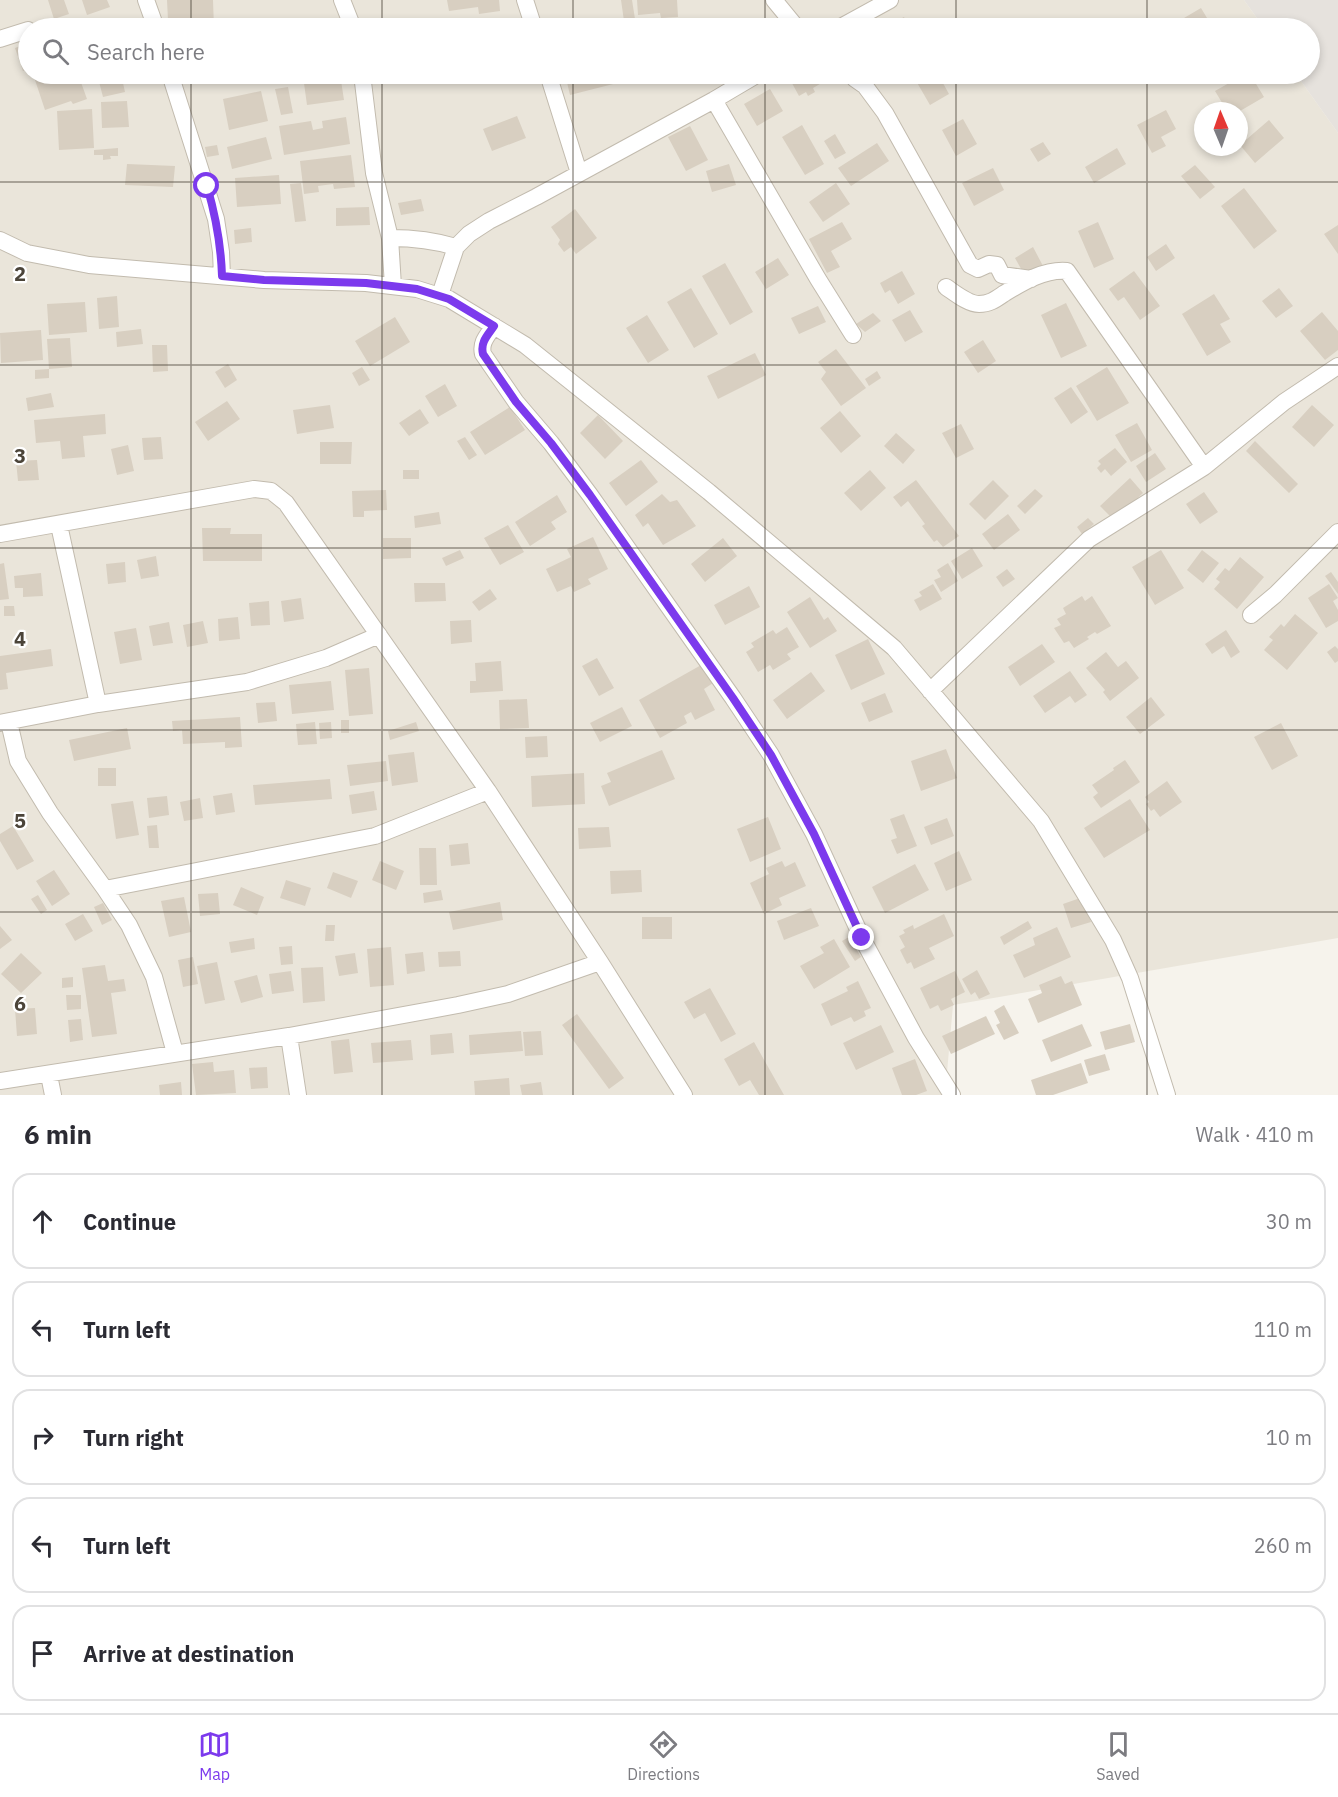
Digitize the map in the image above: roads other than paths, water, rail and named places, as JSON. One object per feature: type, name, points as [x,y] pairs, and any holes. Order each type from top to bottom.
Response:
[{"type":"street","points":[[146,0],[152,18]]},
{"type":"street","points":[[342,0],[349,18]]},
{"type":"street","points":[[525,0],[531,18]]},
{"type":"street","points":[[774,0],[789,18]]},
{"type":"street","points":[[857,18],[890,0]]},
{"type":"street","points":[[0,39],[18,33]]},
{"type":"street","points":[[173,84],[216,219],[222,276]]},
{"type":"street","points":[[363,84],[374,174],[390,238],[393,286]]},
{"type":"street","points":[[551,84],[579,173]]},
{"type":"street","points":[[440,295],[456,247],[469,234],[741,84]]},
{"type":"street","points":[[862,84],[885,113],[970,265],[978,269],[989,264],[997,265],[1002,275],[1031,279]]},
{"type":"street","points":[[714,100],[818,279],[854,335]]},
{"type":"street","points":[[390,238],[435,240],[456,247]]},
{"type":"street","points":[[0,240],[27,254],[89,265],[417,289],[440,295],[525,345],[718,499],[894,648],[1041,821],[1113,940],[1130,978],[1167,1095]]},
{"type":"street","points":[[946,287],[962,298],[977,304],[993,302],[1031,279],[1054,270],[1067,271],[1204,467]]},
{"type":"street","points":[[494,326],[481,347],[483,354],[516,402],[551,443],[590,495],[771,755],[814,834],[862,938],[916,1038],[952,1095]]},
{"type":"street","points":[[930,691],[1089,539],[1204,467],[1284,402],[1338,366]]},
{"type":"street","points":[[0,534],[255,489],[271,491],[286,503],[488,791],[684,1095]]},
{"type":"street","points":[[59,525],[98,704]]},
{"type":"street","points":[[1251,615],[1275,595],[1338,532]]},
{"type":"street","points":[[175,1053],[154,977],[129,925],[50,813],[18,761],[4,723],[98,704],[247,682],[326,658],[379,635]]},
{"type":"street","points":[[105,889],[375,836],[488,791]]},
{"type":"street","points":[[0,1081],[289,1036],[508,994],[600,962]]},
{"type":"street","points":[[289,1036],[298,1095]]},
{"type":"street","points":[[49,1074],[53,1095]]}]
